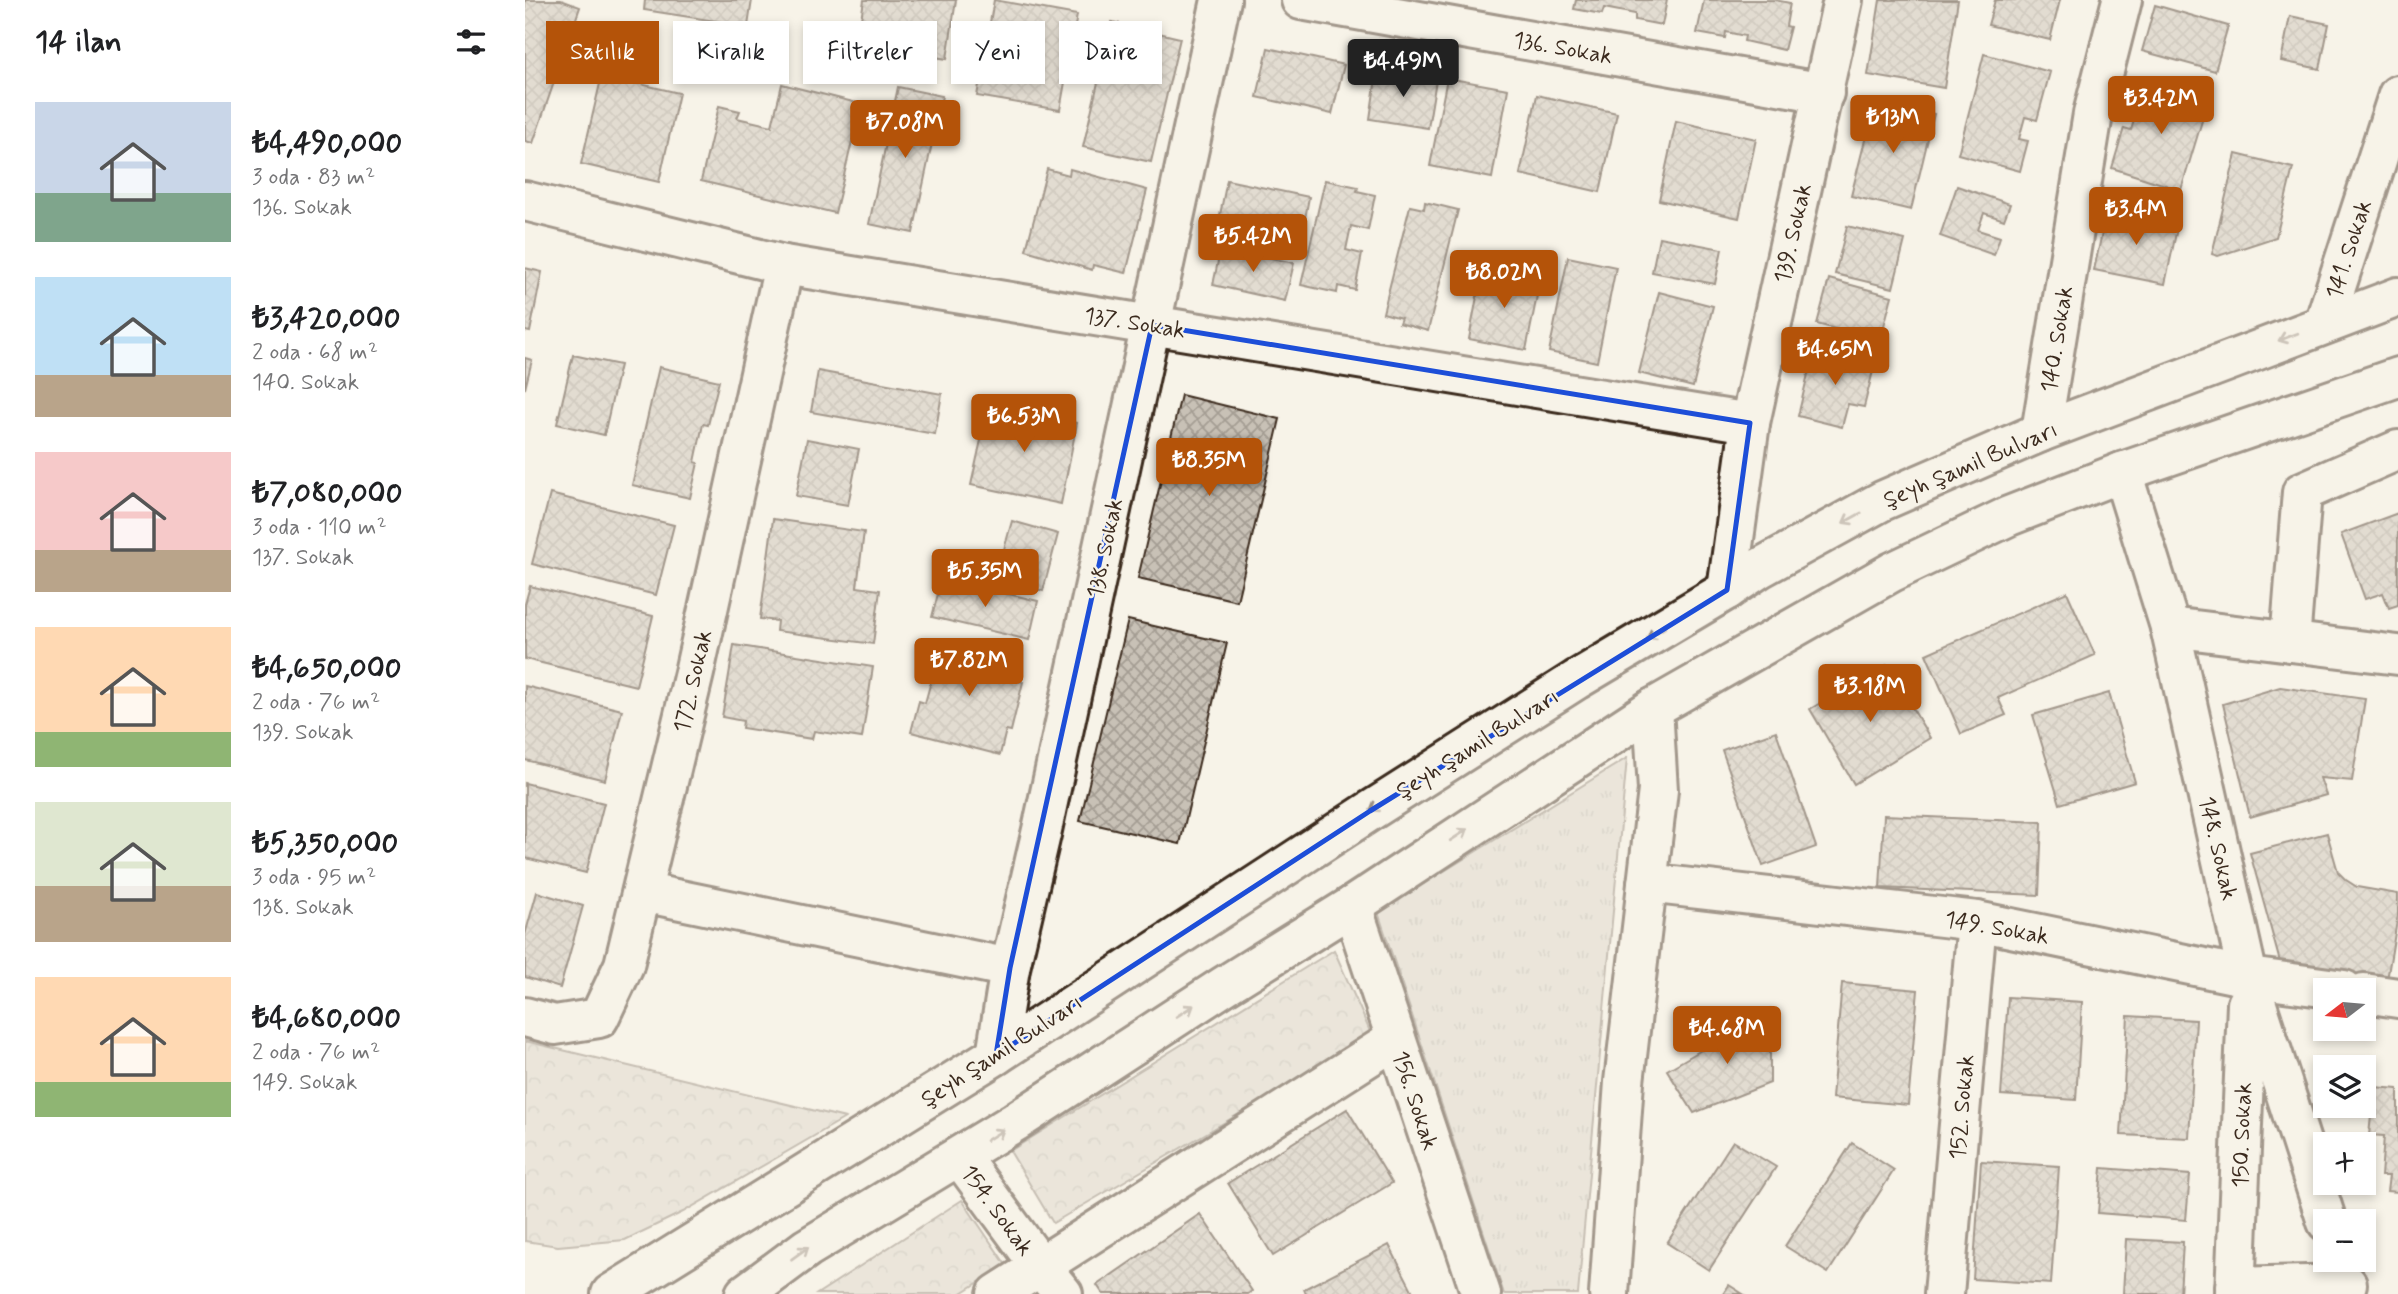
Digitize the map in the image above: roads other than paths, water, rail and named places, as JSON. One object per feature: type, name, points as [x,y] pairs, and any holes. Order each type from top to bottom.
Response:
[{"type":"street","name":"138. Sokak","points":[[996,1055],[1010,968],[1221,0]]},
{"type":"street","name":"136. Sokak","points":[[1301,0],[1824,93]]},
{"type":"street","name":"139. Sokak","points":[[1727,590],[1750,423],[1843,0]]},
{"type":"street","name":"140. Sokak","points":[[2041,432],[2093,114],[2122,0]]},
{"type":"street","name":"141. Sokak","points":[[2324,324],[2398,95]]},
{"type":"street","name":"137. Sokak","points":[[525,201],[784,265],[1750,423]]},
{"type":"street","name":"172. Sokak","points":[[525,1017],[555,1025],[599,1018],[625,965],[694,673],[784,265]]},
{"type":"street","name":"Şeyh Şamil Bulvarı","points":[[611,1294],[996,1055],[1393,796],[1760,568],[1882,501],[2041,432],[2398,297]]},
{"type":"street","points":[[745,1294],[807,1248],[960,1157],[1352,906],[1653,708],[1892,572],[2009,516],[2122,472],[2398,377]]},
{"type":"street","points":[[2290,642],[2302,492],[2398,450]]},
{"type":"street","name":"148. Sokak","points":[[2122,472],[2170,627],[2248,977],[2323,1209]]},
{"type":"street","points":[[2170,627],[2398,655]]},
{"type":"street","points":[[1609,1294],[1624,1082],[1658,790],[1653,708]]},
{"type":"street","name":"149. Sokak","points":[[1647,883],[1977,921],[2248,977],[2313,986]]},
{"type":"street","points":[[642,892],[1010,968]]},
{"type":"street","name":"156. Sokak","points":[[1352,906],[1481,1294]]},
{"type":"street","name":"152. Sokak","points":[[1944,1294],[1977,921]]},
{"type":"street","name":"150. Sokak","points":[[2235,1290],[2248,977]]},
{"type":"street","points":[[2377,995],[2398,998]]},
{"type":"street","points":[[997,1294],[1051,1280],[1396,1039]]},
{"type":"street","name":"154. Sokak","points":[[960,1157],[1051,1280]]},
{"type":"street","points":[[2235,1290],[2346,1279]]}]
